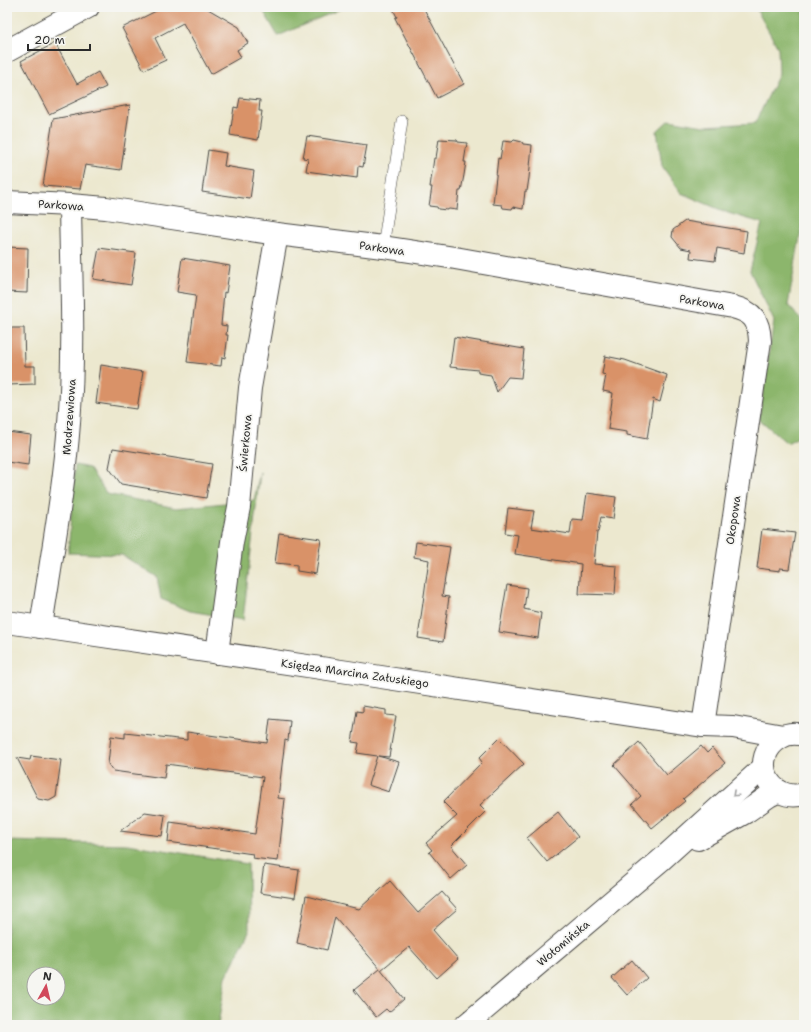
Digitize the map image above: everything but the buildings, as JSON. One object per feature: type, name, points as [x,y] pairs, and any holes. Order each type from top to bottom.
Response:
[{"type":"street","points":[[7,51],[88,7]]},
{"type":"street","name":"Parkowa","points":[[7,202],[106,208],[277,234],[383,247],[455,258],[733,307],[744,310],[753,316]]},
{"type":"street","name":"Modrzewiowa","points":[[41,627],[65,468],[69,422],[72,369],[70,205]]},
{"type":"street","name":"Świerkowa","points":[[217,652],[232,542],[239,507],[250,388],[277,234]]},
{"type":"street","name":"Okopowa","points":[[703,726],[760,341],[760,331],[753,316]]},
{"type":"street","name":"Księdza Marcina Załuskiego","points":[[7,622],[217,652],[703,726],[733,727],[798,735]]},
{"type":"street","name":"Księdza Marcina Załuskiego","points":[[703,726],[731,735],[764,762]]},
{"type":"street","name":"Wołomińska","points":[[475,1022],[661,860],[764,762],[768,748],[775,741],[798,735]]},
{"type":"street","points":[[764,762],[766,777],[771,785],[788,795],[798,796],[804,794]]},
{"type":"street","name":"Wołomińska","points":[[661,860],[746,812],[779,791]]},
{"type":"lane","points":[[383,247],[402,121]]},
{"type":"green space","points":[[261,7],[345,7],[278,36]]},
{"type":"green space","points":[[756,7],[804,7],[804,214],[788,305],[804,323],[804,434],[787,443],[759,419],[774,321],[750,271],[762,223],[728,213],[681,193],[662,166],[657,131],[669,120],[704,126],[755,123],[779,74],[778,48]]},
{"type":"green space","points":[[75,465],[89,468],[107,494],[176,508],[254,500],[260,472],[243,620],[190,611],[161,599],[157,577],[122,555],[68,553]]},
{"type":"green space","points":[[7,841],[127,844],[248,864],[249,931],[226,977],[218,1025],[7,1025]]}]
